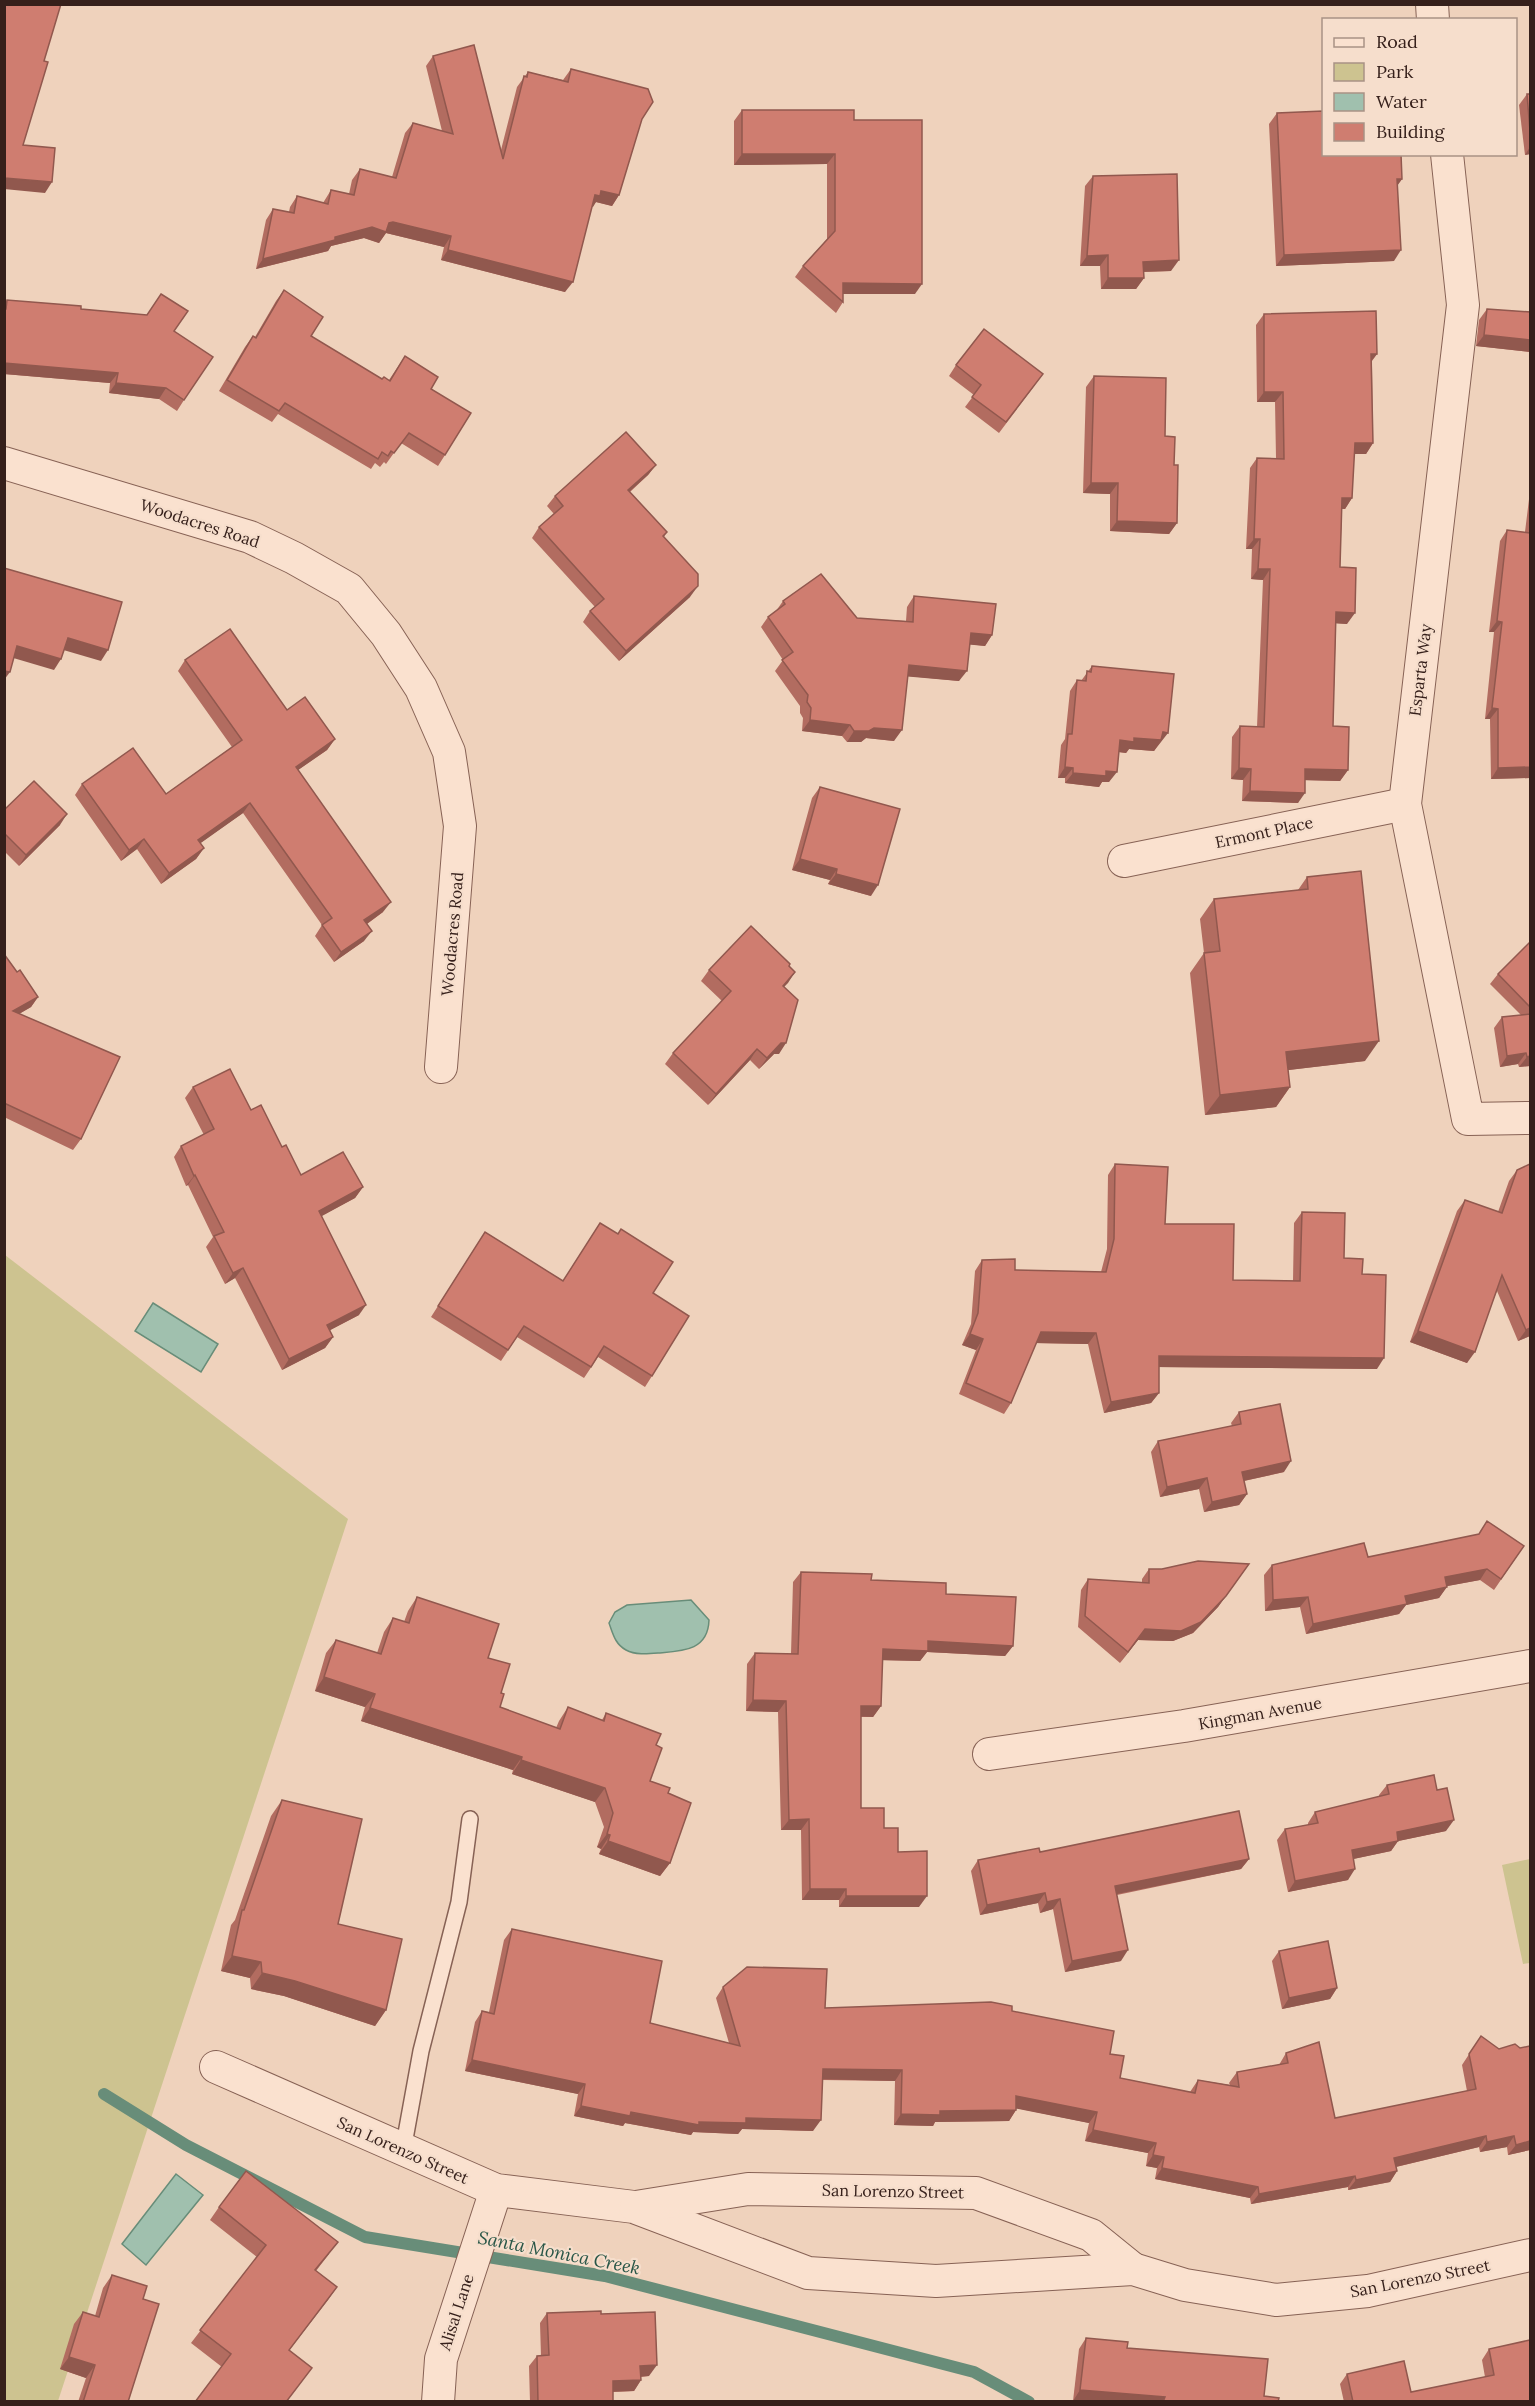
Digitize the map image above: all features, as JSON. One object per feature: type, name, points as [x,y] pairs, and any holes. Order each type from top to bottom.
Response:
[{"type":"street","name":"Esparta Way","points":[[1447,156],[1462,305],[1405,804],[1468,1119],[1530,1118]]},
{"type":"street","name":"Woodacres Road","points":[[4,463],[250,537],[350,589],[386,634],[421,687],[449,752],[460,826],[441,1067]]},
{"type":"street","name":"Ermont Place","points":[[1124,861],[1405,804]]},
{"type":"street","name":"Kingman Avenue","points":[[989,1754],[1184,1726],[1530,1666]]},
{"type":"street","name":"San Lorenzo Street","points":[[216,2067],[496,2190],[634,2207],[808,2273],[936,2281],[1133,2269],[1185,2285],[1276,2300],[1368,2291],[1530,2255]]},
{"type":"street","name":"San Lorenzo Street","points":[[634,2207],[748,2189],[976,2193],[1091,2235],[1133,2269]]},
{"type":"street","name":"Alisal Lane","points":[[438,2402],[441,2359],[496,2190]]},
{"type":"lane","points":[[403,2150],[421,2051],[459,1902],[470,1819]]},
{"type":"green space","points":[[5,1255],[348,1519],[58,2401],[5,2401]]},
{"type":"green space","points":[[1530,1859],[1530,1963],[1523,1964],[1502,1865]]},
{"type":"water","points":[[153,1303],[218,1344],[201,1372],[135,1331]]},
{"type":"water","points":[[691,1600],[709,1620],[708,1630],[699,1644],[684,1650],[650,1654],[630,1652],[619,1645],[609,1623],[615,1612],[627,1605]]},
{"type":"water","points":[[176,2174],[203,2195],[146,2265],[122,2244]]},
{"type":"building","points":[[4,4],[61,4],[44,61],[48,62],[23,145],[55,148],[52,182],[5,178],[4,180]]},
{"type":"building","points":[[474,45],[503,159],[524,76],[527,77],[528,72],[568,82],[571,69],[648,89],[653,102],[642,119],[619,195],[601,191],[600,196],[595,195],[573,282],[448,250],[451,236],[393,222],[389,223],[386,232],[372,227],[335,237],[335,240],[263,259],[273,209],[294,213],[297,196],[328,204],[331,190],[354,195],[360,169],[396,178],[413,123],[453,134],[433,56]]},
{"type":"building","points":[[1527,94],[1530,94],[1530,131]]},
{"type":"building","points":[[742,110],[854,110],[854,120],[922,120],[922,284],[843,283],[843,302],[803,266],[835,231],[835,154],[742,154]]},
{"type":"building","points":[[1322,111],[1322,156],[1401,156],[1402,179],[1397,179],[1401,250],[1284,255],[1277,113]]},
{"type":"building","points":[[1177,174],[1179,260],[1143,262],[1144,278],[1108,278],[1108,255],[1087,256],[1093,176]]},
{"type":"building","points":[[284,290],[323,317],[311,336],[382,379],[384,377],[390,381],[405,356],[438,377],[431,389],[471,413],[445,455],[409,433],[394,453],[391,451],[388,456],[382,452],[378,459],[285,403],[279,411],[227,380],[253,336],[256,338]]},
{"type":"building","points":[[161,294],[188,311],[174,331],[213,357],[184,400],[166,388],[116,383],[118,373],[4,363],[4,309],[6,309],[7,300],[81,306],[81,309],[147,315]]},
{"type":"building","points":[[1487,309],[1530,312],[1530,340],[1484,335]]},
{"type":"building","points":[[1376,311],[1377,354],[1371,354],[1373,443],[1355,443],[1352,498],[1342,498],[1340,567],[1356,568],[1355,613],[1336,612],[1333,726],[1349,727],[1348,770],[1305,769],[1305,793],[1250,791],[1251,769],[1239,768],[1240,726],[1264,727],[1270,569],[1258,569],[1260,539],[1254,539],[1257,458],[1284,459],[1283,392],[1264,392],[1264,314]]},
{"type":"building","points":[[984,329],[1043,374],[1006,422],[972,397],[981,385],[956,365]]},
{"type":"building","points":[[1094,376],[1166,378],[1165,436],[1175,437],[1174,465],[1178,465],[1177,523],[1117,521],[1118,483],[1091,483]]},
{"type":"building","points":[[626,432],[656,465],[628,490],[667,532],[663,536],[698,574],[698,586],[626,651],[590,611],[604,599],[539,527],[563,506],[555,496]]},
{"type":"building","points":[[1507,530],[1530,533],[1530,767],[1498,768],[1498,709],[1492,708],[1502,622],[1497,621]]},
{"type":"building","points":[[4,568],[122,602],[108,650],[68,638],[61,659],[17,646],[10,672],[4,671]]},
{"type":"building","points":[[821,574],[857,618],[913,622],[914,596],[996,604],[992,635],[971,633],[967,671],[909,665],[902,730],[874,728],[869,731],[854,731],[850,725],[810,720],[811,708],[807,702],[808,695],[782,660],[793,652],[768,617],[785,604],[783,601]]},
{"type":"building","points":[[230,629],[287,710],[305,697],[335,739],[296,767],[391,902],[364,920],[372,931],[341,952],[322,925],[332,918],[250,803],[198,840],[204,848],[169,873],[144,839],[129,850],[82,784],[133,748],[166,794],[242,740],[185,660]]},
{"type":"building","points":[[1092,666],[1174,674],[1168,733],[1163,732],[1161,740],[1134,738],[1134,742],[1120,740],[1117,772],[1106,771],[1106,776],[1073,773],[1073,768],[1065,767],[1068,734],[1072,734],[1077,680],[1086,681],[1087,671],[1091,672]]},
{"type":"building","points":[[34,781],[67,814],[26,855],[4,833],[4,810]]},
{"type":"building","points":[[820,787],[900,809],[878,885],[836,874],[837,869],[800,859]]},
{"type":"building","points":[[1361,871],[1379,1041],[1286,1052],[1290,1087],[1220,1095],[1204,953],[1220,951],[1214,899],[1308,889],[1307,877]]},
{"type":"building","points":[[751,926],[790,964],[789,966],[795,972],[783,986],[798,1000],[786,1043],[781,1043],[767,1058],[757,1049],[716,1094],[673,1053],[731,991],[709,970]]},
{"type":"building","points":[[1530,942],[1530,1007],[1498,974]]},
{"type":"building","points":[[4,954],[17,972],[20,970],[38,997],[13,1011],[120,1057],[81,1139],[4,1103]]},
{"type":"building","points":[[1530,1014],[1530,1056],[1527,1057],[1526,1053],[1507,1056],[1502,1017]]},
{"type":"building","points":[[230,1069],[251,1110],[261,1105],[282,1147],[286,1145],[301,1175],[343,1152],[363,1187],[319,1211],[366,1305],[327,1325],[333,1337],[289,1359],[243,1268],[233,1273],[214,1236],[224,1232],[181,1146],[214,1129],[193,1087]]},
{"type":"building","points":[[1115,1164],[1168,1167],[1165,1224],[1234,1224],[1233,1280],[1300,1281],[1302,1212],[1345,1213],[1344,1258],[1363,1259],[1362,1274],[1386,1275],[1384,1358],[1159,1356],[1159,1393],[1111,1402],[1096,1333],[1041,1332],[1011,1403],[966,1383],[983,1339],[970,1334],[978,1313],[982,1260],[1015,1259],[1015,1270],[1106,1272],[1114,1239]]},
{"type":"building","points":[[1530,1164],[1530,1328],[1526,1330],[1502,1275],[1475,1352],[1418,1331],[1465,1200],[1502,1213],[1517,1170]]},
{"type":"building","points":[[600,1223],[618,1234],[621,1229],[673,1262],[653,1293],[689,1316],[652,1376],[604,1346],[591,1367],[524,1326],[508,1350],[438,1306],[485,1232],[563,1281]]},
{"type":"building","points":[[1280,1404],[1291,1461],[1242,1472],[1247,1494],[1212,1502],[1207,1478],[1167,1487],[1158,1441],[1241,1424],[1239,1412]]},
{"type":"building","points":[[1487,1521],[1524,1546],[1501,1579],[1487,1569],[1445,1577],[1447,1587],[1405,1596],[1407,1604],[1313,1624],[1308,1597],[1273,1600],[1272,1565],[1364,1543],[1368,1557],[1479,1534]]},
{"type":"building","points":[[1198,1561],[1249,1564],[1226,1596],[1201,1622],[1181,1631],[1145,1629],[1128,1652],[1085,1616],[1088,1579],[1149,1583],[1149,1569],[1162,1569]]},
{"type":"building","points":[[801,1572],[872,1574],[871,1580],[946,1583],[946,1594],[1016,1597],[1013,1646],[928,1641],[928,1651],[883,1649],[881,1706],[861,1706],[861,1808],[884,1808],[884,1828],[898,1828],[898,1852],[927,1851],[927,1896],[846,1896],[846,1889],[810,1889],[809,1819],[789,1820],[786,1701],[753,1700],[755,1653],[798,1654]]},
{"type":"building","points":[[417,1597],[499,1624],[488,1658],[510,1664],[501,1693],[504,1694],[500,1707],[560,1729],[568,1707],[604,1721],[606,1713],[661,1734],[656,1745],[662,1748],[650,1781],[670,1788],[668,1793],[691,1803],[670,1863],[608,1841],[610,1835],[607,1834],[613,1813],[605,1788],[521,1760],[522,1757],[370,1708],[375,1694],[324,1677],[336,1640],[381,1654],[393,1618],[409,1623]]},
{"type":"building","points":[[1434,1775],[1437,1790],[1447,1788],[1454,1820],[1397,1832],[1398,1841],[1352,1850],[1355,1869],[1295,1881],[1285,1829],[1318,1823],[1315,1812],[1389,1794],[1387,1785]]},
{"type":"building","points":[[282,1800],[362,1819],[338,1924],[402,1939],[386,2010],[262,1973],[261,1962],[232,1956],[242,1910],[244,1910]]},
{"type":"building","points":[[1239,1811],[1249,1859],[1115,1886],[1128,1950],[1072,1961],[1060,1899],[1047,1902],[1045,1893],[987,1905],[978,1860],[1039,1848],[1040,1852]]},
{"type":"building","points":[[512,1929],[662,1961],[650,2023],[740,2046],[723,1987],[747,1967],[827,1969],[825,2008],[991,2002],[1012,2006],[1012,2011],[1114,2031],[1110,2054],[1124,2056],[1120,2078],[1195,2093],[1198,2080],[1239,2087],[1237,2072],[1288,2063],[1286,2053],[1319,2042],[1335,2118],[1476,2089],[1469,2054],[1481,2036],[1499,2049],[1515,2044],[1520,2048],[1530,2046],[1530,2141],[1516,2145],[1514,2136],[1487,2142],[1486,2136],[1394,2158],[1397,2171],[1356,2180],[1355,2176],[1259,2194],[1258,2187],[1162,2168],[1164,2157],[1153,2155],[1156,2143],[1093,2130],[1097,2112],[1016,2096],[1016,2110],[940,2111],[940,2115],[901,2114],[902,2070],[823,2069],[821,2120],[746,2118],[746,2123],[699,2122],[699,2125],[631,2112],[630,2116],[581,2106],[585,2084],[472,2060],[482,2011],[494,2014]]},
{"type":"building","points":[[1328,1941],[1337,1988],[1289,1998],[1279,1951]]},
{"type":"building","points":[[246,2171],[338,2242],[315,2270],[337,2287],[289,2350],[312,2368],[286,2402],[195,2402],[231,2354],[200,2330],[266,2245],[219,2207]]},
{"type":"building","points":[[112,2275],[147,2286],[143,2299],[159,2304],[128,2402],[83,2402],[95,2365],[69,2357],[83,2312],[99,2317]]},
{"type":"building","points":[[601,2311],[601,2314],[655,2312],[657,2365],[640,2366],[641,2380],[613,2381],[613,2402],[538,2402],[537,2356],[549,2355],[547,2313]]},
{"type":"building","points":[[1086,2338],[1128,2342],[1127,2348],[1268,2359],[1264,2396],[1279,2398],[1278,2402],[1163,2402],[1165,2397],[1080,2390]]},
{"type":"building","points":[[1530,2340],[1530,2402],[1353,2402],[1347,2374],[1404,2361],[1411,2392],[1494,2375],[1489,2349]]},
{"type":"waterway","name":"Santa Monica Creek","points":[[104,2094],[186,2145],[365,2237],[605,2276],[974,2372],[1029,2402]]}]
